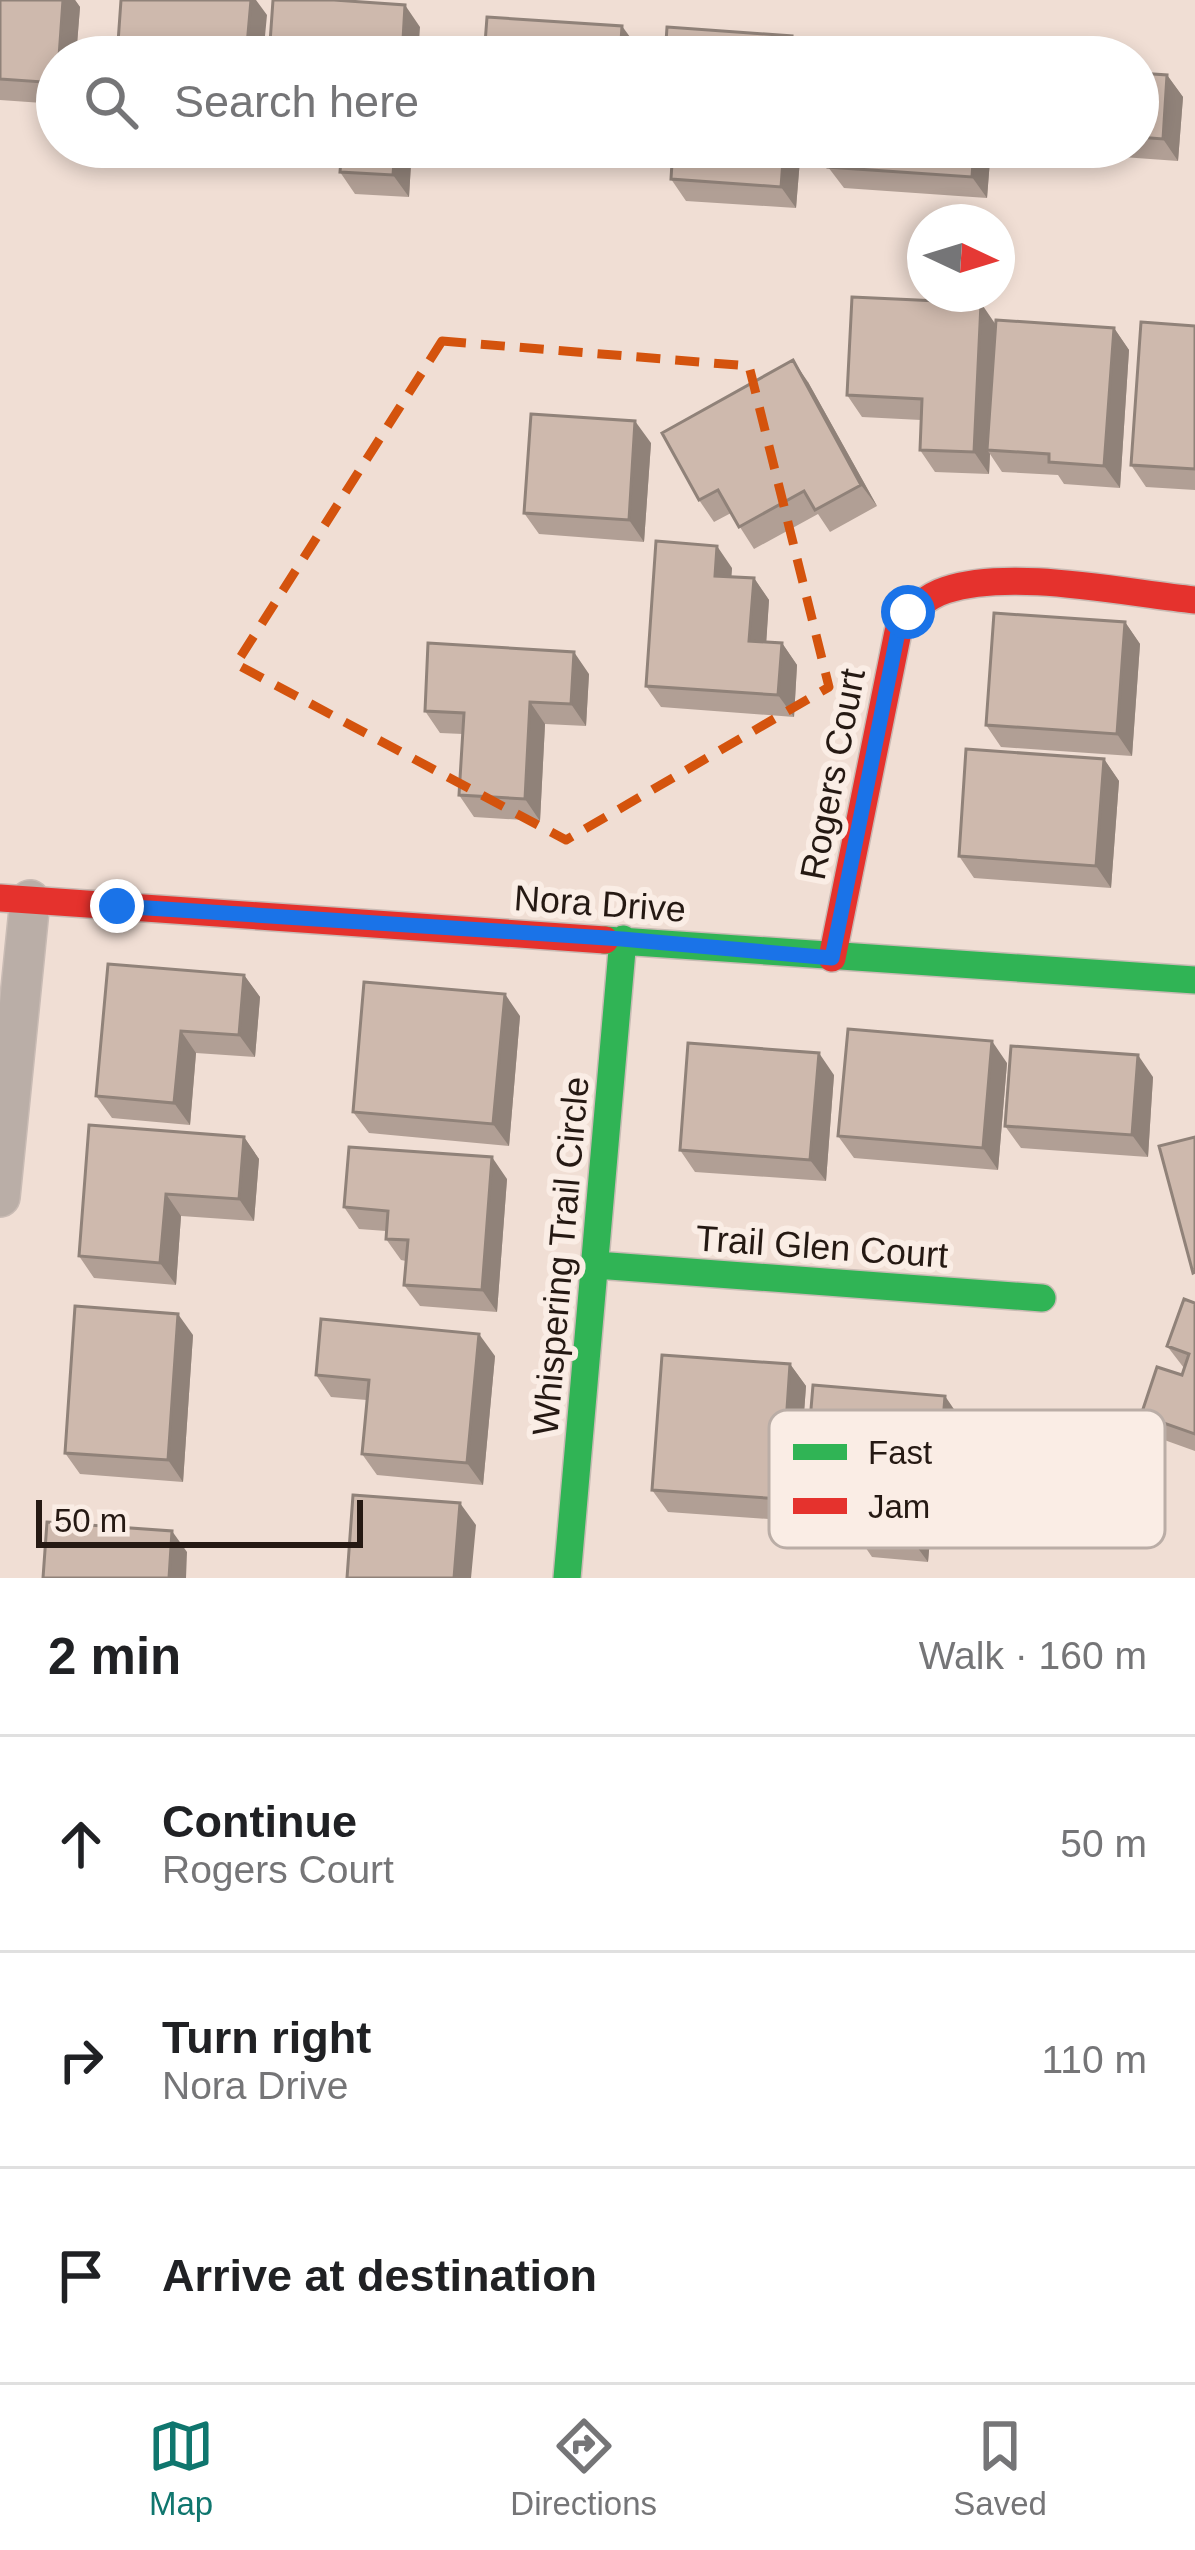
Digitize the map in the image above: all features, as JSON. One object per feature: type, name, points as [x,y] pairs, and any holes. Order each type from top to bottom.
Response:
[{"type":"street","name":"Rogers Court","points":[[832,958],[898,632],[908,612],[946,590],[999,583],[1195,600]]},
{"type":"street","name":"Nora Drive","points":[[15,899],[1195,980]]},
{"type":"street","points":[[0,1197],[15,899]]},
{"type":"street","name":"Whispering Trail Circle","points":[[567,1578],[622,939]]},
{"type":"street","name":"Trail Glen Court","points":[[596,1265],[1042,1298]]},
{"type":"highlighted area","points":[[442,341],[749,366],[829,687],[566,840],[236,664]]},
{"type":"building","points":[[0,0],[63,0],[60,36],[36,36],[36,82],[0,79]]},
{"type":"building","points":[[121,0],[251,0],[248,36],[118,36]]},
{"type":"building","points":[[273,0],[405,5],[403,36],[270,36]]},
{"type":"building","points":[[487,17],[622,26],[621,36],[486,36]]},
{"type":"building","points":[[667,27],[792,36],[666,36]]},
{"type":"building","points":[[1159,74],[1167,75],[1163,139],[1159,139]]},
{"type":"building","points":[[340,168],[394,168],[393,175],[340,172]]},
{"type":"building","points":[[672,168],[782,168],[781,187],[671,179]]},
{"type":"building","points":[[842,168],[973,168],[972,177]]},
{"type":"building","points":[[852,297],[907,300],[907,312],[981,312],[974,452],[920,450],[922,399],[847,395]]},
{"type":"building","points":[[996,320],[1114,328],[1104,466],[1049,462],[1049,454],[987,450]]},
{"type":"building","points":[[1141,322],[1195,326],[1195,469],[1131,465]]},
{"type":"building","points":[[793,360],[861,485],[815,510],[804,491],[739,527],[718,490],[699,500],[662,433]]},
{"type":"building","points":[[531,414],[635,421],[629,520],[524,513]]},
{"type":"building","points":[[656,541],[717,546],[715,576],[754,578],[749,641],[782,643],[778,695],[646,686]]},
{"type":"building","points":[[994,613],[1125,622],[1117,734],[986,725]]},
{"type":"building","points":[[428,643],[574,652],[571,704],[530,702],[525,799],[459,795],[464,713],[425,711]]},
{"type":"building","points":[[966,749],[1104,759],[1096,866],[959,856]]},
{"type":"building","points":[[108,964],[244,975],[239,1035],[181,1031],[174,1103],[96,1096]]},
{"type":"building","points":[[364,982],[505,994],[493,1124],[353,1112]]},
{"type":"building","points":[[848,1029],[992,1041],[983,1148],[838,1136]]},
{"type":"building","points":[[688,1043],[819,1053],[810,1160],[680,1150]]},
{"type":"building","points":[[1011,1046],[1138,1055],[1132,1135],[1005,1126]]},
{"type":"building","points":[[89,1125],[244,1137],[239,1199],[166,1194],[160,1263],[79,1256]]},
{"type":"building","points":[[1195,1137],[1195,1272],[1193,1273],[1159,1146]]},
{"type":"building","points":[[349,1147],[492,1157],[482,1290],[404,1285],[408,1240],[386,1239],[388,1211],[344,1207]]},
{"type":"building","points":[[1184,1299],[1195,1303],[1195,1434],[1165,1423],[1165,1410],[1143,1410],[1157,1367],[1182,1375],[1189,1354],[1167,1346]]},
{"type":"building","points":[[75,1306],[178,1314],[168,1460],[65,1453]]},
{"type":"building","points":[[321,1319],[479,1334],[467,1463],[362,1454],[369,1380],[316,1375]]},
{"type":"building","points":[[662,1355],[790,1364],[787,1410],[769,1410],[769,1498],[652,1490]]},
{"type":"building","points":[[813,1385],[945,1396],[944,1410],[811,1410]]},
{"type":"building","points":[[353,1495],[460,1503],[454,1578],[347,1578]]},
{"type":"building","points":[[47,1522],[172,1531],[169,1578],[43,1578]]},
{"type":"traffic: fast","points":[[567,1578],[623,939]]},
{"type":"traffic: fast","points":[[605,940],[1195,980]]},
{"type":"traffic: fast","points":[[596,1265],[1042,1298]]},
{"type":"traffic: jam","points":[[832,958],[898,632],[918,606],[946,590],[1003,581],[1195,600]]},
{"type":"traffic: jam","points":[[0,898],[605,940]]},
{"type":"route","points":[[117,906],[622,939],[832,958],[898,632],[908,612]]}]
